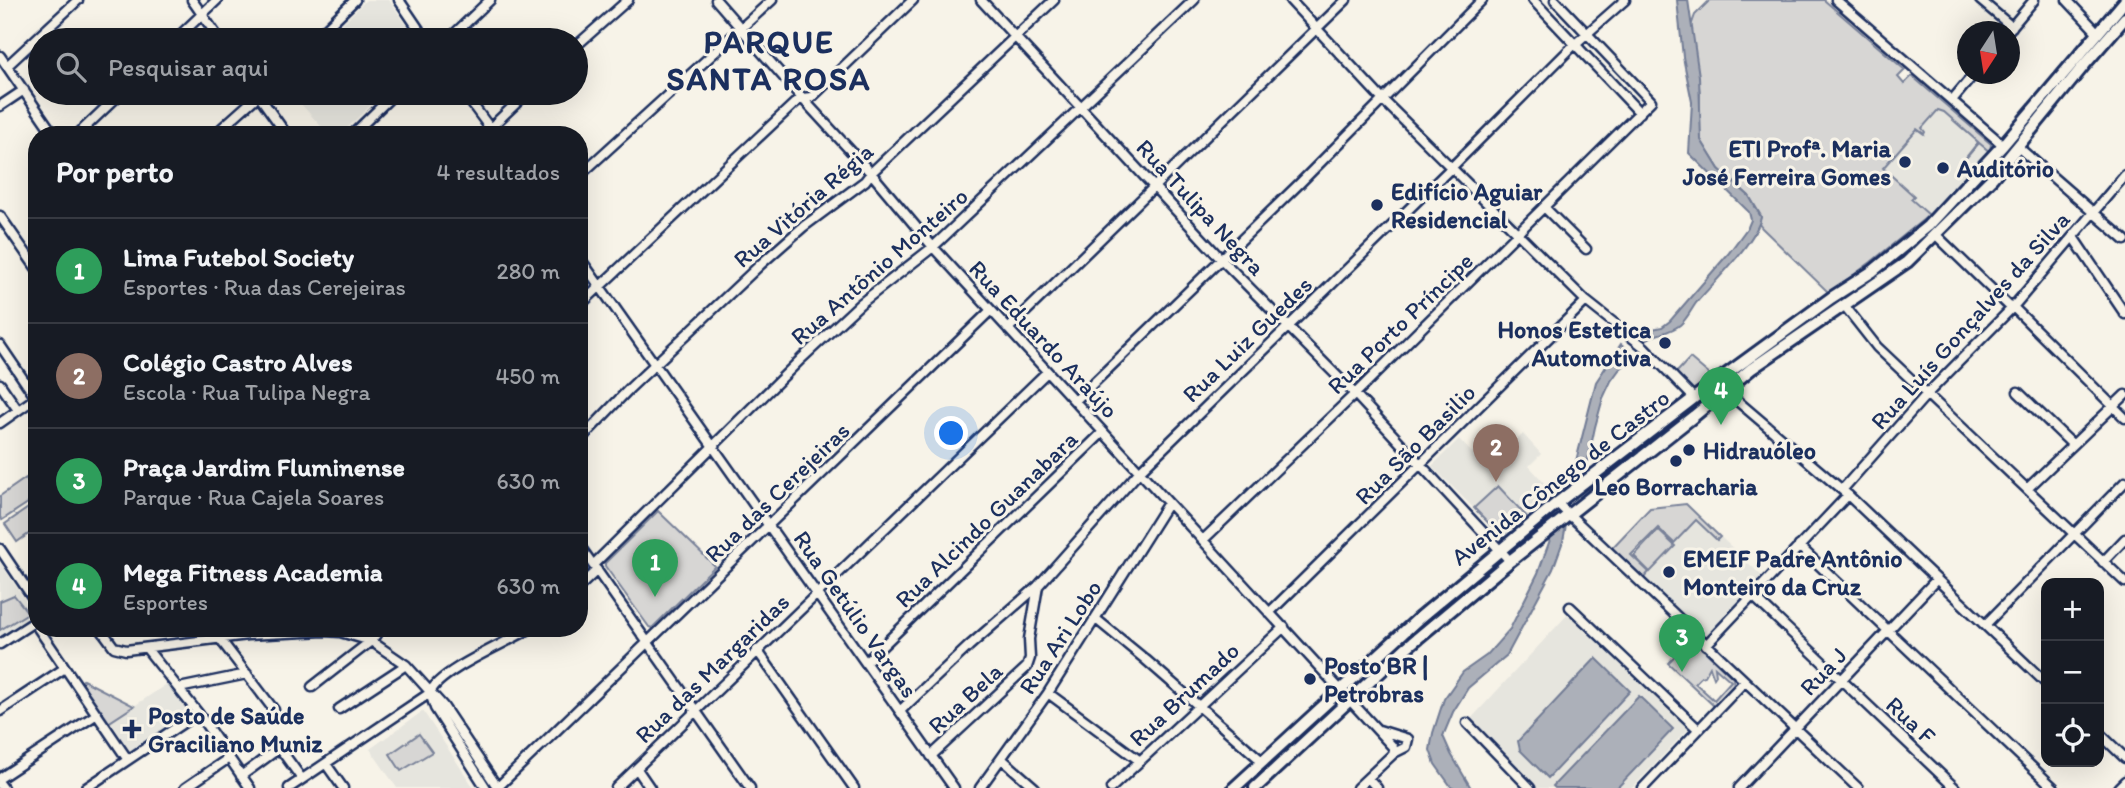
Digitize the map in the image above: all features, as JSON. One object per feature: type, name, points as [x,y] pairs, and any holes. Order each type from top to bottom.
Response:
[{"type":"main road","name":"Avenida Cônego de Castro","points":[[1234,788],[1570,514],[1720,387],[1831,298],[1873,271],[1928,226],[2003,145],[2125,1]]},
{"type":"main road","name":"Avenida Cônego de Castro","points":[[1258,785],[1418,619],[1557,503],[1694,398],[1751,369],[1907,262],[1970,201],[2125,19]]},
{"type":"main road","points":[[1252,772],[1258,785]]},
{"type":"street","points":[[48,28],[79,0]]},
{"type":"street","points":[[192,0],[211,28]]},
{"type":"street","points":[[188,28],[217,0]]},
{"type":"street","points":[[326,28],[355,0]]},
{"type":"street","points":[[399,0],[418,28]]},
{"type":"street","points":[[461,28],[490,0]]},
{"type":"street","points":[[588,35],[628,0]]},
{"type":"street","name":"Rua Eduardo Araújo","points":[[716,0],[871,173],[933,247],[1284,627],[1394,751]]},
{"type":"street","points":[[588,168],[772,0]]},
{"type":"street","points":[[588,297],[802,98],[812,97],[914,0]]},
{"type":"street","name":"Rua Tulipa Negra","points":[[981,0],[1221,259],[1422,465],[1510,561]]},
{"type":"street","name":"Rua Vitória Régia","points":[[588,432],[630,388],[803,226],[865,181],[1054,0]]},
{"type":"street","name":"Rua Antônio Monteiro","points":[[588,576],[712,446],[860,304],[933,247],[1194,0]]},
{"type":"street","points":[[1290,0],[1382,99],[1586,301],[1644,347],[1694,398]]},
{"type":"street","points":[[1009,329],[1346,0]]},
{"type":"street","name":"Rua Alcindo Guanabara","points":[[1075,401],[1299,184],[1482,0]]},
{"type":"street","points":[[1533,0],[1640,113]]},
{"type":"street","points":[[1555,0],[1587,34]]},
{"type":"street","name":"Rua Luiz Guedes","points":[[901,710],[1038,586],[1140,471],[1574,45],[1625,0]]},
{"type":"street","points":[[1836,0],[2003,145]]},
{"type":"street","points":[[1980,0],[2002,21]]},
{"type":"street","points":[[2017,21],[2034,0]]},
{"type":"street","points":[[2067,0],[2098,33]]},
{"type":"street","name":"Rua Porto Príncipe","points":[[1203,540],[1651,102],[1587,34]]},
{"type":"street","points":[[7,66],[28,47]]},
{"type":"street","points":[[0,56],[28,97]]},
{"type":"street","points":[[1952,99],[1965,84]]},
{"type":"street","points":[[0,106],[23,90]]},
{"type":"street","points":[[33,105],[48,126]]},
{"type":"street","points":[[86,126],[108,105]]},
{"type":"street","points":[[224,126],[246,105]]},
{"type":"street","points":[[267,105],[281,126]]},
{"type":"street","points":[[361,126],[383,105]]},
{"type":"street","points":[[473,105],[488,126]]},
{"type":"street","points":[[497,126],[516,105]]},
{"type":"street","points":[[2018,147],[2125,240]]},
{"type":"street","name":"Rua Luís Gonçalves da Silva","points":[[1706,645],[1799,546],[1927,394],[2012,308],[2125,175]]},
{"type":"street","points":[[1544,207],[1586,249]]},
{"type":"street","points":[[0,216],[28,256]]},
{"type":"street","points":[[1935,234],[2125,418]]},
{"type":"street","points":[[2073,237],[2125,314]]},
{"type":"street","name":"Rua Getúlio Vargas","points":[[588,270],[954,788]]},
{"type":"street","name":"Rua São Basilio","points":[[1269,613],[1586,301]]},
{"type":"street","points":[[1844,305],[1877,347],[2125,582]]},
{"type":"street","name":"Rua das Cerejeiras","points":[[498,788],[991,310]]},
{"type":"street","points":[[0,345],[28,386]]},
{"type":"street","name":"Rua das Margaridas","points":[[616,788],[1047,372]]},
{"type":"street","points":[[0,384],[18,410]]},
{"type":"street","points":[[1720,387],[1845,492],[2041,678]]},
{"type":"street","points":[[2018,392],[2073,445]]},
{"type":"street","points":[[2028,488],[2125,395]]},
{"type":"street","points":[[0,423],[28,403]]},
{"type":"street","name":"Rua Alcindo Guanabara","points":[[866,662],[1103,432]]},
{"type":"street","points":[[1986,625],[2125,482]]},
{"type":"street","name":"Rua Ari Lobo","points":[[979,788],[1048,694],[1168,503]]},
{"type":"street","points":[[1557,503],[1857,788]]},
{"type":"street","points":[[2103,562],[2125,539]]},
{"type":"street","points":[[1799,546],[2054,788]]},
{"type":"street","points":[[0,549],[28,591]]},
{"type":"street","points":[[588,557],[750,788]]},
{"type":"street","name":"Rua J","points":[[1739,788],[1936,580]]},
{"type":"street","name":"Rua Bela","points":[[931,756],[1027,667],[1038,586]]},
{"type":"street","name":"Rua F","points":[[1752,596],[1955,788]]},
{"type":"street","points":[[1570,607],[1698,729]]},
{"type":"street","points":[[1096,619],[1263,762]]},
{"type":"street","name":"Rua Brumado","points":[[1111,788],[1284,627]]},
{"type":"street","points":[[0,644],[28,628]]},
{"type":"street","points":[[45,637],[128,760]]},
{"type":"street","points":[[107,637],[114,647],[126,650],[243,637]]},
{"type":"street","points":[[357,637],[371,641],[407,664],[443,706],[498,788]]},
{"type":"street","points":[[312,687],[374,637]]},
{"type":"street","points":[[289,788],[430,693],[433,686],[468,662],[514,637]]},
{"type":"street","points":[[220,639],[274,710]]},
{"type":"street","points":[[147,649],[198,713],[250,788]]},
{"type":"street","points":[[757,650],[854,788]]},
{"type":"street","points":[[339,709],[407,664]]},
{"type":"street","points":[[0,711],[65,668]]},
{"type":"street","points":[[179,688],[247,674]]},
{"type":"street","points":[[1643,788],[1744,682]]},
{"type":"street","points":[[430,693],[435,708],[486,788]]},
{"type":"street","points":[[1048,694],[1140,761]]},
{"type":"street","points":[[86,788],[198,713]]},
{"type":"street","points":[[0,778],[97,714]]},
{"type":"street","points":[[1466,723],[1530,788]]},
{"type":"street","points":[[1357,788],[1394,751],[1406,747],[1408,739],[1377,729]]},
{"type":"street","points":[[2104,738],[2125,758]]},
{"type":"street","points":[[241,776],[278,749],[302,779]]},
{"type":"street","points":[[185,788],[229,758]]},
{"type":"street","points":[[1002,759],[1035,788]]},
{"type":"street","points":[[326,764],[343,788]]},
{"type":"street","points":[[637,769],[650,788]]},
{"type":"street","points":[[1368,778],[1377,788]]},
{"type":"street","points":[[1747,780],[1756,788]]},
{"type":"street","points":[[2118,788],[2125,780]]},
{"type":"shaded area","points":[[366,0],[389,0],[409,28],[338,28]]},
{"type":"shaded area","points":[[1677,0],[1688,0],[1699,76],[1701,140],[1719,169],[1749,196],[1761,217],[1758,227],[1743,250],[1682,323],[1646,340],[1633,333],[1662,327],[1670,321],[1728,254],[1751,220],[1749,212],[1689,153],[1692,102],[1683,57]]},
{"type":"shaded area","points":[[1710,0],[1824,0],[1905,70],[1898,77],[1904,84],[1912,76],[1991,144],[1990,152],[1979,143],[1960,165],[1978,142],[1944,112],[1938,110],[1922,128],[1924,134],[1917,129],[1883,168],[1914,196],[1911,199],[1929,215],[1829,293],[1762,228],[1759,224],[1761,216],[1749,196],[1719,169],[1701,140],[1700,94],[1691,26],[1695,15]]},
{"type":"shaded area","points":[[1935,96],[1991,144],[1992,149],[1929,215],[1874,167]]},
{"type":"shaded area","points":[[302,105],[371,105],[349,126],[321,126]]},
{"type":"shaded area","points":[[1621,344],[1636,355],[1611,381],[1603,398],[1587,465],[1583,474],[1577,478],[1574,473],[1575,465],[1596,382]]},
{"type":"shaded area","points":[[1690,358],[1711,376],[1692,391],[1676,373]]},
{"type":"shaded area","points":[[1523,434],[1541,454],[1529,466],[1559,499],[1506,541],[1432,466],[1459,439],[1472,453],[1484,440],[1500,456]]},
{"type":"shaded area","points":[[26,478],[28,503],[2,520],[0,496]]},
{"type":"shaded area","points":[[1498,486],[1529,519],[1506,541],[1474,508]]},
{"type":"shaded area","name":"EMEIF Padre Antônio Monteiro da Cruz","points":[[1686,504],[1763,577],[1707,636],[1703,637],[1611,549],[1650,508]]},
{"type":"shaded area","points":[[1686,504],[1720,537],[1717,540],[1696,520],[1674,543],[1658,528],[1631,555],[1649,572],[1643,579],[1611,549],[1650,508]]},
{"type":"shaded area","points":[[28,508],[28,534],[17,542],[5,524]]},
{"type":"shaded area","points":[[658,511],[715,566],[652,628],[605,563]]},
{"type":"shaded area","points":[[1566,525],[1553,569],[1507,655],[1468,688],[1453,712],[1443,736],[1471,788],[1452,788],[1435,764],[1430,750],[1444,699],[1463,672],[1487,655],[1510,629],[1538,573],[1551,537]]},
{"type":"shaded area","points":[[1658,530],[1675,546],[1650,572],[1634,556]]},
{"type":"shaded area","points":[[0,562],[28,605],[28,618],[0,636]]},
{"type":"shaded area","points":[[14,595],[28,613],[0,630],[0,601]]},
{"type":"shaded area","points":[[1569,613],[1585,628],[1584,631],[1596,638],[1691,726],[1632,788],[1535,788],[1468,722]]},
{"type":"shaded area","points":[[1691,638],[1733,678],[1734,685],[1714,706],[1668,663]],"holes":[[[1710,667],[1714,678],[1715,667],[1731,681],[1714,700],[1695,683],[1705,676]]]},
{"type":"shaded area","points":[[1596,658],[1630,691],[1548,778],[1520,750],[1518,741]]},
{"type":"shaded area","points":[[83,680],[134,706],[108,723],[81,683]]},
{"type":"shaded area","points":[[168,683],[188,712],[130,751],[111,722]]},
{"type":"shaded area","points":[[1639,696],[1673,729],[1617,788],[1555,788],[1553,786]]},
{"type":"shaded area","points":[[423,711],[474,788],[397,788],[370,749]]},
{"type":"shaded area","points":[[419,734],[432,752],[401,771],[390,754]]},
{"type":"place","name":"ETI Profª. Maria José Ferreira Gomes","points":[[1905,162]]},
{"type":"place","name":"Auditório","points":[[1943,168]]},
{"type":"place","name":"Edifício Aguiar Residencial","points":[[1377,205]]},
{"type":"place","name":"Honos Estetica Automotiva","points":[[1665,343]]},
{"type":"place","name":"Mega Fitness Academia","points":[[1721,425]]},
{"type":"place","name":"Hidrauóleo","points":[[1689,450]]},
{"type":"place","name":"Leo Borracharia","points":[[1676,461]]},
{"type":"place","name":"Colégio Castro Alves","points":[[1496,482]]},
{"type":"place","name":"EMEIF Padre Antônio Monteiro da Cruz","points":[[1669,572]]},
{"type":"place","name":"Lima Futebol Society","points":[[655,597]]},
{"type":"place","name":"Praça Jardim Fluminense","points":[[1682,672]]},
{"type":"place","name":"Posto BR | Petrobras","points":[[1310,679]]},
{"type":"place","name":"Posto de Saúde Graciliano Muniz","points":[[132,729]]},
{"type":"district","name":"PARQUE SANTA ROSA","points":[[769,60]]}]
